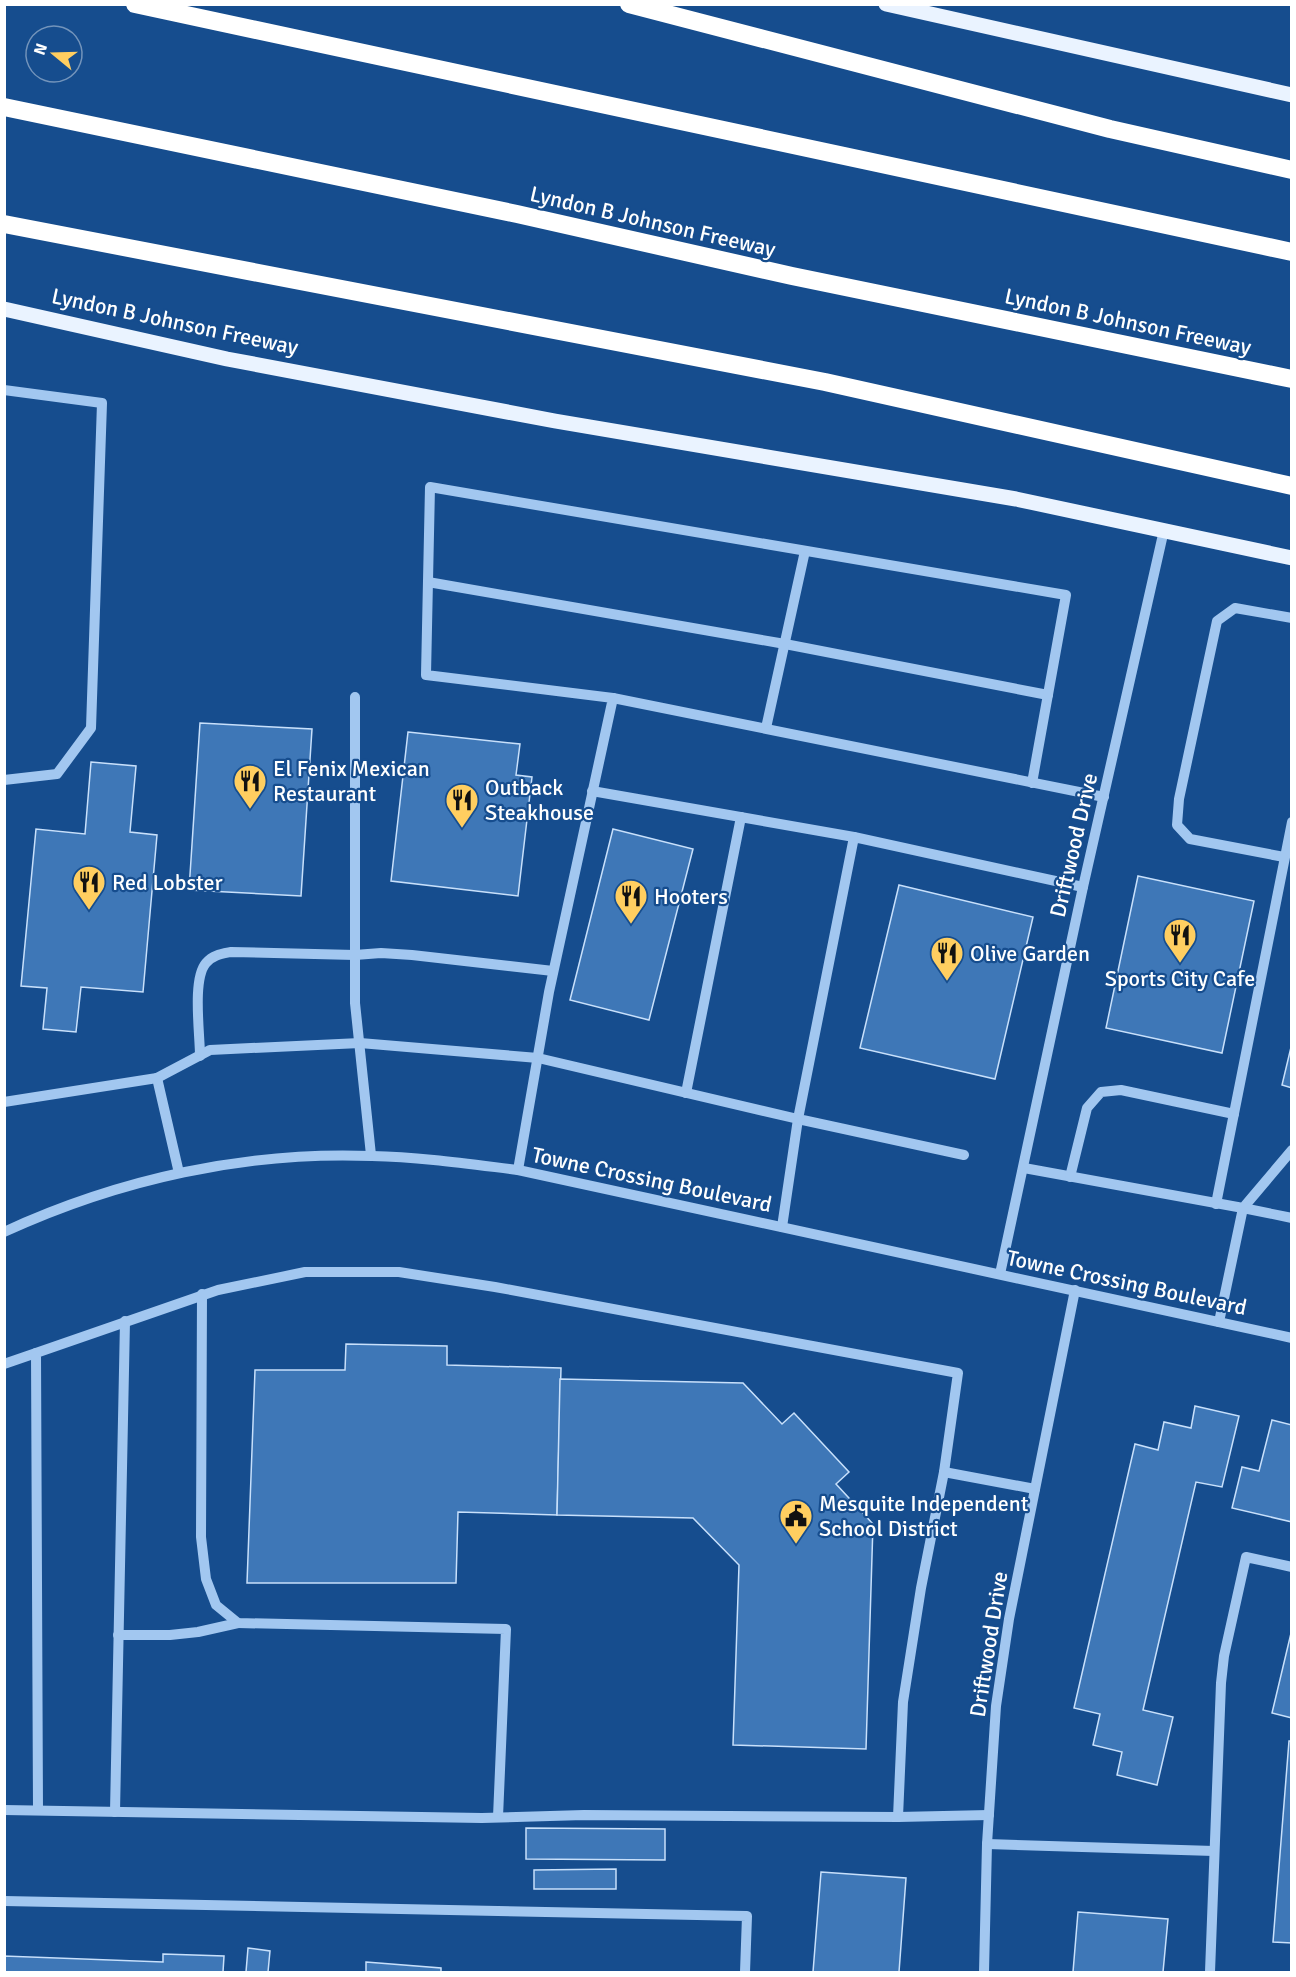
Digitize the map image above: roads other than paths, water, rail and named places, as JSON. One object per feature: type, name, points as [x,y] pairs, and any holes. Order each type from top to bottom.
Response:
[{"type":"highway","points":[[135,4],[1292,252]]},
{"type":"highway","points":[[629,4],[1110,129],[1292,170]]},
{"type":"highway","name":"Lyndon B Johnson Freeway","points":[[4,107],[517,214],[792,276],[1292,379]]},
{"type":"highway","points":[[4,224],[825,382],[1292,486]]},
{"type":"main road","points":[[886,4],[1292,95]]},
{"type":"main road","name":"Lyndon B Johnson Freeway","points":[[4,309],[227,359],[555,422],[1016,499],[1292,558]]},
{"type":"street","points":[[4,390],[102,403],[91,728],[57,774],[4,780]]},
{"type":"street","points":[[1032,783],[1066,595],[430,487],[426,675],[613,698],[766,728],[1032,783],[1104,797]]},
{"type":"street","name":"Driftwood Drive","points":[[1000,1274],[1083,887],[1164,530]]},
{"type":"street","points":[[766,728],[805,551]]},
{"type":"street","points":[[428,582],[785,644],[1048,695]]},
{"type":"street","points":[[1284,857],[1190,839],[1177,825],[1179,799],[1217,621],[1235,609],[1266,612],[1292,618]]},
{"type":"street","points":[[355,698],[355,1003],[371,1155]]},
{"type":"street","points":[[518,1170],[554,971],[613,698]]},
{"type":"street","points":[[592,791],[854,837],[1083,887]]},
{"type":"street","points":[[686,1093],[741,817]]},
{"type":"street","points":[[1216,1204],[1292,822]]},
{"type":"street","points":[[782,1227],[798,1119],[854,837]]},
{"type":"street","points":[[200,1056],[199,982],[205,965],[215,955],[239,952],[355,956],[422,955],[554,971]]},
{"type":"street","points":[[4,1102],[157,1078],[210,1050],[360,1043],[537,1058],[964,1155]]},
{"type":"street","points":[[157,1078],[179,1173]]},
{"type":"street","points":[[1070,1177],[1087,1108],[1101,1092],[1121,1090],[1234,1114]]},
{"type":"street","points":[[1219,1322],[1243,1208],[1292,1150]]},
{"type":"street","name":"Towne Crossing Boulevard","points":[[4,1232],[36,1217],[105,1192],[179,1173],[235,1163],[298,1157],[371,1155],[440,1160],[518,1170],[1292,1338]]},
{"type":"street","points":[[1024,1168],[1292,1218]]},
{"type":"street","points":[[4,1364],[202,1294],[304,1272],[399,1272],[495,1287],[958,1373],[944,1472],[921,1588],[903,1702],[898,1817]]},
{"type":"street","name":"Driftwood Drive","points":[[984,1972],[987,1844],[996,1706],[1009,1619],[1075,1290]]},
{"type":"street","points":[[202,1294],[201,1537],[206,1579],[216,1605],[238,1623]]},
{"type":"street","points":[[115,1812],[125,1321]]},
{"type":"street","points":[[36,1353],[38,1810]]},
{"type":"street","points":[[944,1472],[1035,1489]]},
{"type":"street","points":[[1210,1972],[1221,1683],[1224,1656],[1246,1557],[1292,1567]]},
{"type":"street","points":[[118,1635],[170,1635],[198,1632],[238,1623],[506,1629],[498,1817]]},
{"type":"street","points":[[4,1810],[498,1817],[989,1815]]},
{"type":"street","points":[[987,1844],[1214,1851]]},
{"type":"street","points":[[4,1901],[747,1916],[745,1972]]},
{"type":"place","name":"El Fenix Mexican Restaurant","points":[[250,810]]},
{"type":"place","name":"Outback Steakhouse","points":[[462,829]]},
{"type":"place","name":"Red Lobster","points":[[89,911]]},
{"type":"place","name":"Hooters","points":[[631,925]]},
{"type":"place","name":"Sports City Cafe","points":[[1180,964]]},
{"type":"place","name":"Olive Garden","points":[[947,982]]},
{"type":"place","name":"Mesquite Independent School District","points":[[796,1545]]}]
